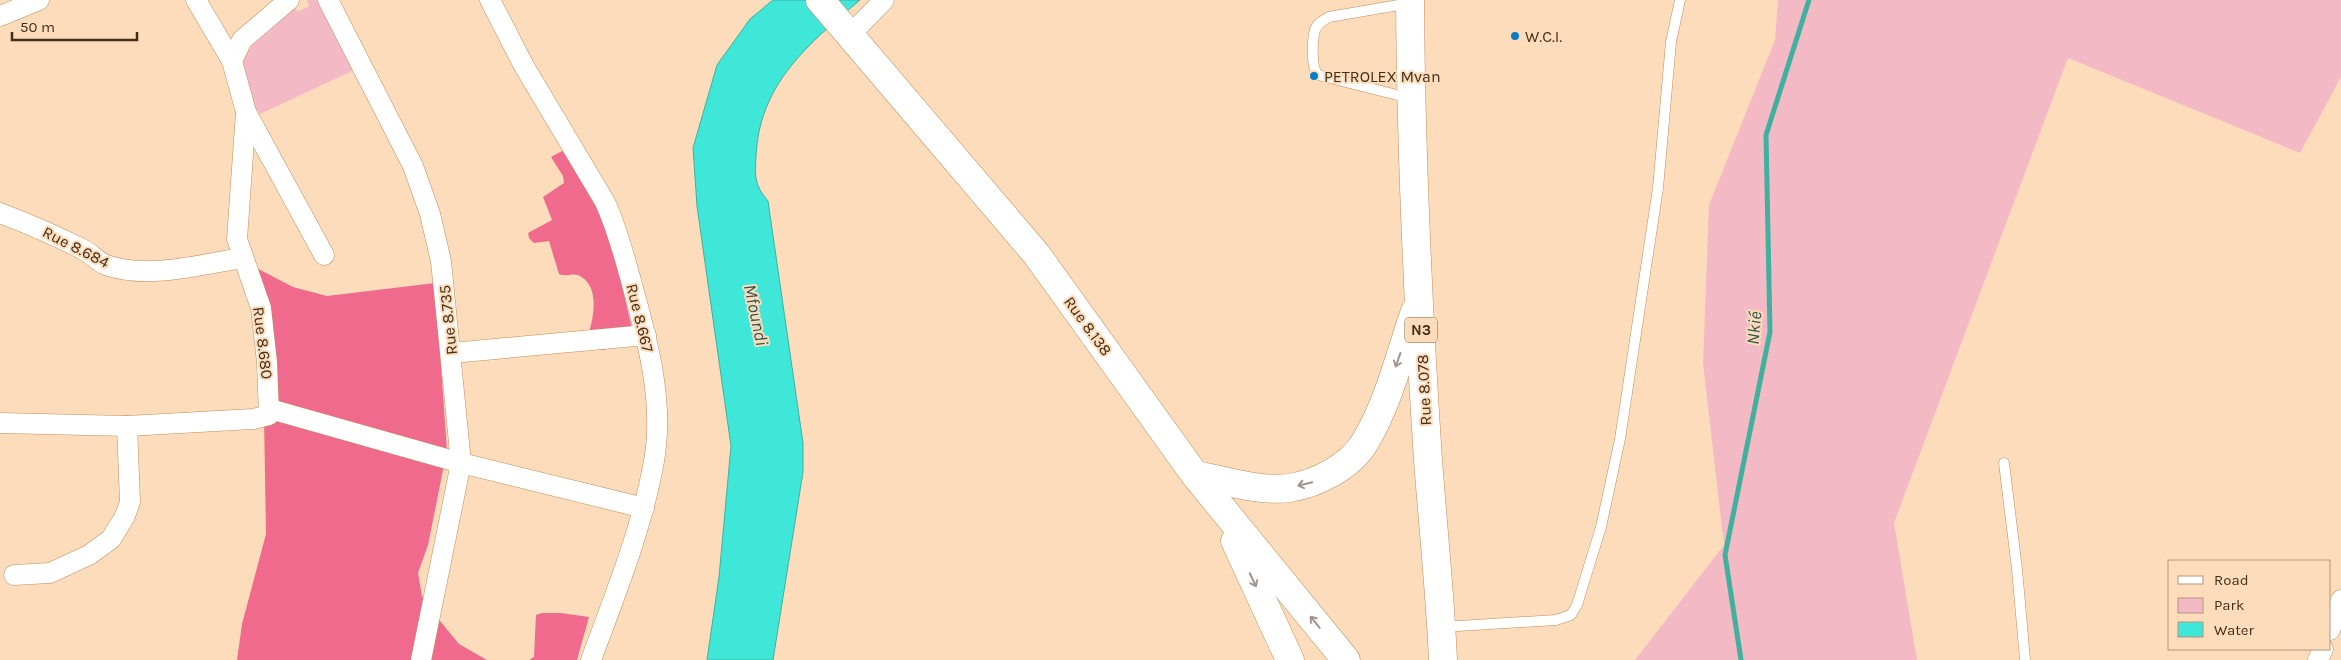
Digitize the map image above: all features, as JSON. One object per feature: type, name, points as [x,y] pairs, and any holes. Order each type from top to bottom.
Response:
[{"type":"main road","name":"Rue 8.138","points":[[820,0],[1037,255],[1217,504],[1346,660]]},
{"type":"main road","name":"Rue 8.078","points":[[1410,2],[1410,98],[1419,298],[1428,460],[1443,660]]},
{"type":"main road","points":[[1195,475],[1247,485],[1288,488],[1318,480],[1347,460],[1364,444],[1384,401],[1419,298]]},
{"type":"main road","points":[[1217,504],[1290,660]]},
{"type":"street","points":[[0,16],[39,0]]},
{"type":"street","name":"Rue 8.680","points":[[196,0],[232,61],[246,112],[237,239],[261,308],[270,409]]},
{"type":"street","points":[[232,61],[242,40],[289,0]]},
{"type":"street","name":"Rue 8.735","points":[[328,0],[412,166],[430,214],[441,261],[452,353],[461,464],[421,660]]},
{"type":"street","name":"Rue 8.667","points":[[490,0],[524,66],[605,202],[614,223],[646,335],[656,419],[654,458],[644,508],[592,660]]},
{"type":"street","points":[[847,31],[884,0]]},
{"type":"street","points":[[246,112],[324,255]]},
{"type":"street","name":"Rue 8.684","points":[[0,213],[41,229],[86,251],[105,264],[130,270],[154,271],[243,258]]},
{"type":"street","points":[[452,353],[646,335]]},
{"type":"street","points":[[0,424],[127,426],[253,419],[269,416],[270,409],[461,464],[644,508]]},
{"type":"street","points":[[14,575],[50,573],[89,555],[111,539],[125,516],[130,502],[127,426]]},
{"type":"street","points":[[2331,627],[2341,600]]},
{"type":"lane","points":[[1442,627],[1556,620],[1571,615],[1577,605],[1601,527],[1620,439],[1658,188],[1671,42],[1680,0]]},
{"type":"lane","points":[[1410,2],[1330,17],[1321,21],[1315,28],[1313,65],[1314,72],[1318,75],[1410,98]]},
{"type":"lane","points":[[2004,463],[2017,569],[2025,660]]},
{"type":"green space","points":[[307,0],[317,0],[354,70],[260,114],[248,97],[240,63],[259,36],[292,4],[298,12],[309,6]]},
{"type":"green space","points":[[1778,0],[2341,0],[2341,77],[2300,153],[2068,58],[1894,523],[1917,660],[1635,660],[1724,545],[1703,364],[1709,205],[1775,40]]},
{"type":"shaded area","points":[[562,151],[577,170],[599,213],[615,261],[633,333],[629,342],[606,349],[594,350],[586,343],[594,306],[591,288],[586,280],[578,275],[559,274],[549,241],[534,243],[529,238],[528,233],[552,220],[543,197],[564,183],[563,176],[551,157]]},
{"type":"shaded area","points":[[247,263],[293,287],[327,296],[435,283],[447,450],[428,545],[418,573],[422,596],[436,616],[459,644],[487,660],[237,660],[242,624],[266,534],[263,356]]},
{"type":"shaded area","points":[[542,613],[561,613],[589,617],[577,660],[529,660],[534,657],[536,615]]},
{"type":"water","name":"Mfoundi","points":[[773,0],[860,0],[823,32],[790,67],[766,107],[759,130],[756,175],[760,190],[768,201],[803,443],[803,472],[773,660],[707,660],[719,577],[731,446],[697,206],[693,148],[717,65],[750,19]]},
{"type":"waterway","name":"Nkié","points":[[1741,660],[1725,555],[1770,332],[1766,135],[1809,0]]},
{"type":"place","name":"W.C.I.","points":[[1515,36]]},
{"type":"place","name":"PETROLEX Mvan","points":[[1314,76]]}]
